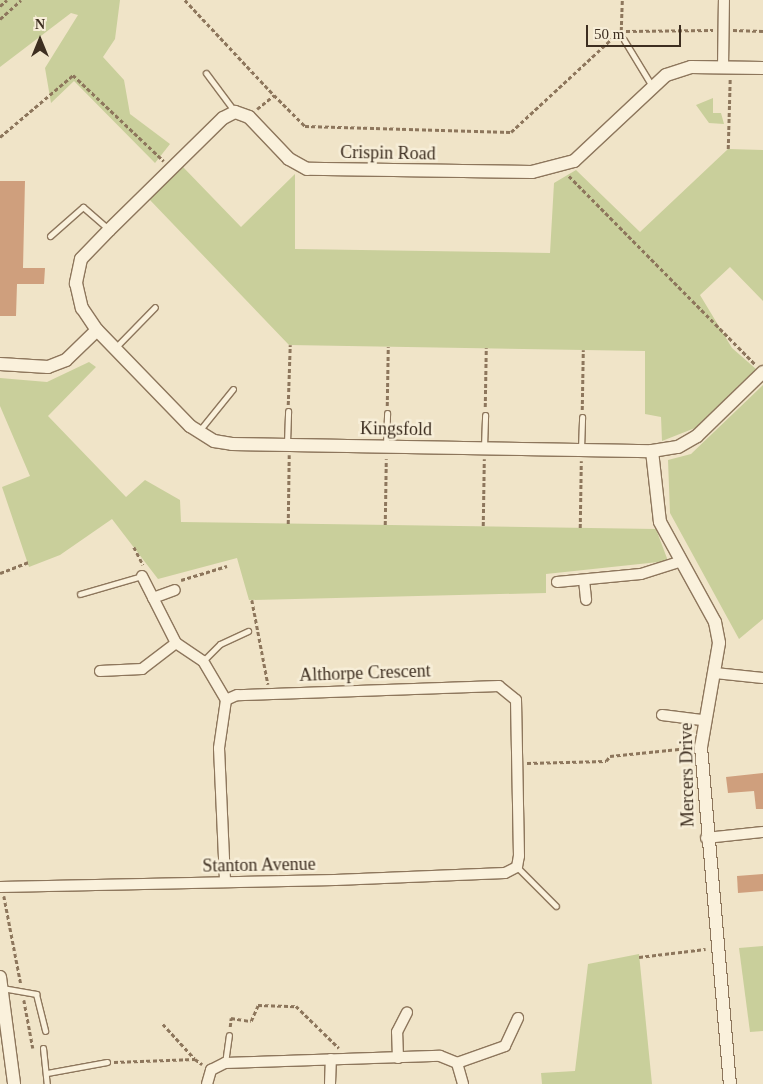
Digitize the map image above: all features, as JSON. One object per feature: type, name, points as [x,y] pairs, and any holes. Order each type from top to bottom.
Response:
[{"type":"street","points":[[724,0],[723,30],[726,68]]},
{"type":"street","name":"Crispin Road","points":[[235,112],[249,117],[289,159],[307,169],[532,172],[561,168],[588,150],[652,86],[666,75],[691,67],[763,68]]},
{"type":"street","points":[[109,230],[171,168],[235,112]]},
{"type":"street","name":"Kingsfold","points":[[109,230],[81,259],[76,283],[82,308],[97,330],[114,348],[198,431],[214,441],[232,444],[652,451],[678,447],[697,436],[763,372]]},
{"type":"street","points":[[0,364],[48,367],[66,360],[97,330]]},
{"type":"street","name":"Mercers Drive","points":[[652,451],[660,522],[715,622],[719,643],[715,673],[702,720],[701,747],[706,838],[730,1084]]},
{"type":"street","points":[[557,582],[641,574],[682,561]]},
{"type":"street","points":[[142,576],[176,644],[203,661],[226,700],[221,709],[219,748],[225,882]]},
{"type":"street","points":[[584,580],[586,600]]},
{"type":"street","points":[[153,598],[175,590]]},
{"type":"street","points":[[100,671],[142,669],[155,664],[176,644]]},
{"type":"street","points":[[715,673],[739,679],[763,678]]},
{"type":"street","name":"Althorpe Crescent","points":[[226,700],[268,693],[499,686],[516,700],[518,763],[517,867]]},
{"type":"street","points":[[662,715],[702,720]]},
{"type":"street","points":[[706,838],[763,832]]},
{"type":"street","name":"Stanton Avenue","points":[[0,887],[505,873],[517,867]]},
{"type":"street","points":[[1,983],[4,1033],[14,1084]]},
{"type":"street","points":[[398,1058],[397,1032],[407,1012]]},
{"type":"street","points":[[207,1084],[211,1070],[224,1063],[440,1056],[457,1063],[505,1046],[518,1018]]},
{"type":"street","points":[[330,1084],[335,1059]]},
{"type":"street","points":[[457,1063],[463,1084]]},
{"type":"lane","points":[[624,40],[652,86]]},
{"type":"lane","points":[[206,72],[235,112]]},
{"type":"lane","points":[[50,236],[83,207],[109,230]]},
{"type":"lane","points":[[114,348],[155,307]]},
{"type":"lane","points":[[198,431],[233,389]]},
{"type":"lane","points":[[288,411],[288,444]]},
{"type":"lane","points":[[386,446],[387,413]]},
{"type":"lane","points":[[484,448],[485,415]]},
{"type":"lane","points":[[581,450],[582,417]]},
{"type":"lane","points":[[80,594],[142,576]]},
{"type":"lane","points":[[203,661],[220,644],[248,631]]},
{"type":"lane","points":[[517,867],[556,906]]},
{"type":"lane","points":[[1,983],[36,994],[45,1031]]},
{"type":"lane","points":[[224,1063],[229,1036]]},
{"type":"lane","points":[[43,1048],[47,1084]]},
{"type":"lane","points":[[47,1072],[107,1062]]},
{"type":"path","points":[[0,6],[7,0]]},
{"type":"path","points":[[0,19],[21,0]]},
{"type":"path","points":[[185,0],[305,126],[512,132],[621,31],[763,31]]},
{"type":"path","points":[[622,0],[621,31],[624,40]]},
{"type":"path","points":[[726,68],[728,149]]},
{"type":"path","points":[[0,137],[73,75],[171,168]]},
{"type":"path","points":[[249,117],[274,94]]},
{"type":"path","points":[[561,168],[763,372]]},
{"type":"path","points":[[288,411],[290,345]]},
{"type":"path","points":[[387,413],[388,346]]},
{"type":"path","points":[[485,415],[486,348]]},
{"type":"path","points":[[582,417],[583,350]]},
{"type":"path","points":[[288,444],[288,524]]},
{"type":"path","points":[[385,525],[386,446]]},
{"type":"path","points":[[483,526],[484,448]]},
{"type":"path","points":[[580,528],[581,450]]},
{"type":"path","points":[[134,547],[144,567],[142,576]]},
{"type":"path","points":[[0,573],[28,562]]},
{"type":"path","points":[[175,590],[182,579],[227,566]]},
{"type":"path","points":[[252,600],[268,666],[268,693]]},
{"type":"path","points":[[518,763],[606,761],[610,756],[701,747]]},
{"type":"path","points":[[639,957],[718,948]]},
{"type":"path","points":[[229,1036],[231,1018],[251,1021],[258,1005],[296,1006],[339,1047],[335,1059]]},
{"type":"path","points":[[164,1024],[195,1059],[211,1070]]},
{"type":"path","points":[[107,1062],[195,1059]]},
{"type":"green space","points":[[0,0],[120,0],[115,39],[103,57],[124,80],[130,114],[170,144],[155,163],[74,81],[51,103],[45,68],[78,15],[71,13],[0,67]]},
{"type":"green space","points":[[713,98],[713,113],[721,113],[724,124],[709,123],[696,105]]},
{"type":"green space","points":[[728,149],[763,150],[763,301],[730,267],[700,295],[732,348],[756,369],[695,428],[662,441],[661,417],[645,414],[645,351],[289,345],[149,199],[183,167],[241,227],[295,174],[295,249],[550,253],[554,183],[576,170],[640,232]]},
{"type":"green space","points":[[89,362],[96,367],[48,416],[126,497],[145,480],[180,500],[181,522],[656,529],[668,561],[546,574],[546,593],[249,600],[237,558],[158,579],[112,519],[60,555],[29,567],[2,487],[30,476],[0,406],[0,378],[47,382]]},
{"type":"green space","points":[[763,385],[763,619],[739,639],[670,513],[668,460],[691,454]]},
{"type":"green space","points":[[763,946],[763,1031],[750,1032],[739,948]]},
{"type":"green space","points":[[639,954],[652,1084],[542,1084],[541,1073],[575,1071],[588,964]]},
{"type":"building","points":[[0,181],[25,181],[23,268],[45,268],[44,284],[17,284],[16,316],[0,316]]},
{"type":"building","points":[[763,773],[763,809],[756,809],[754,791],[728,793],[726,777]]},
{"type":"building","points":[[763,874],[763,891],[738,893],[737,876]]}]
